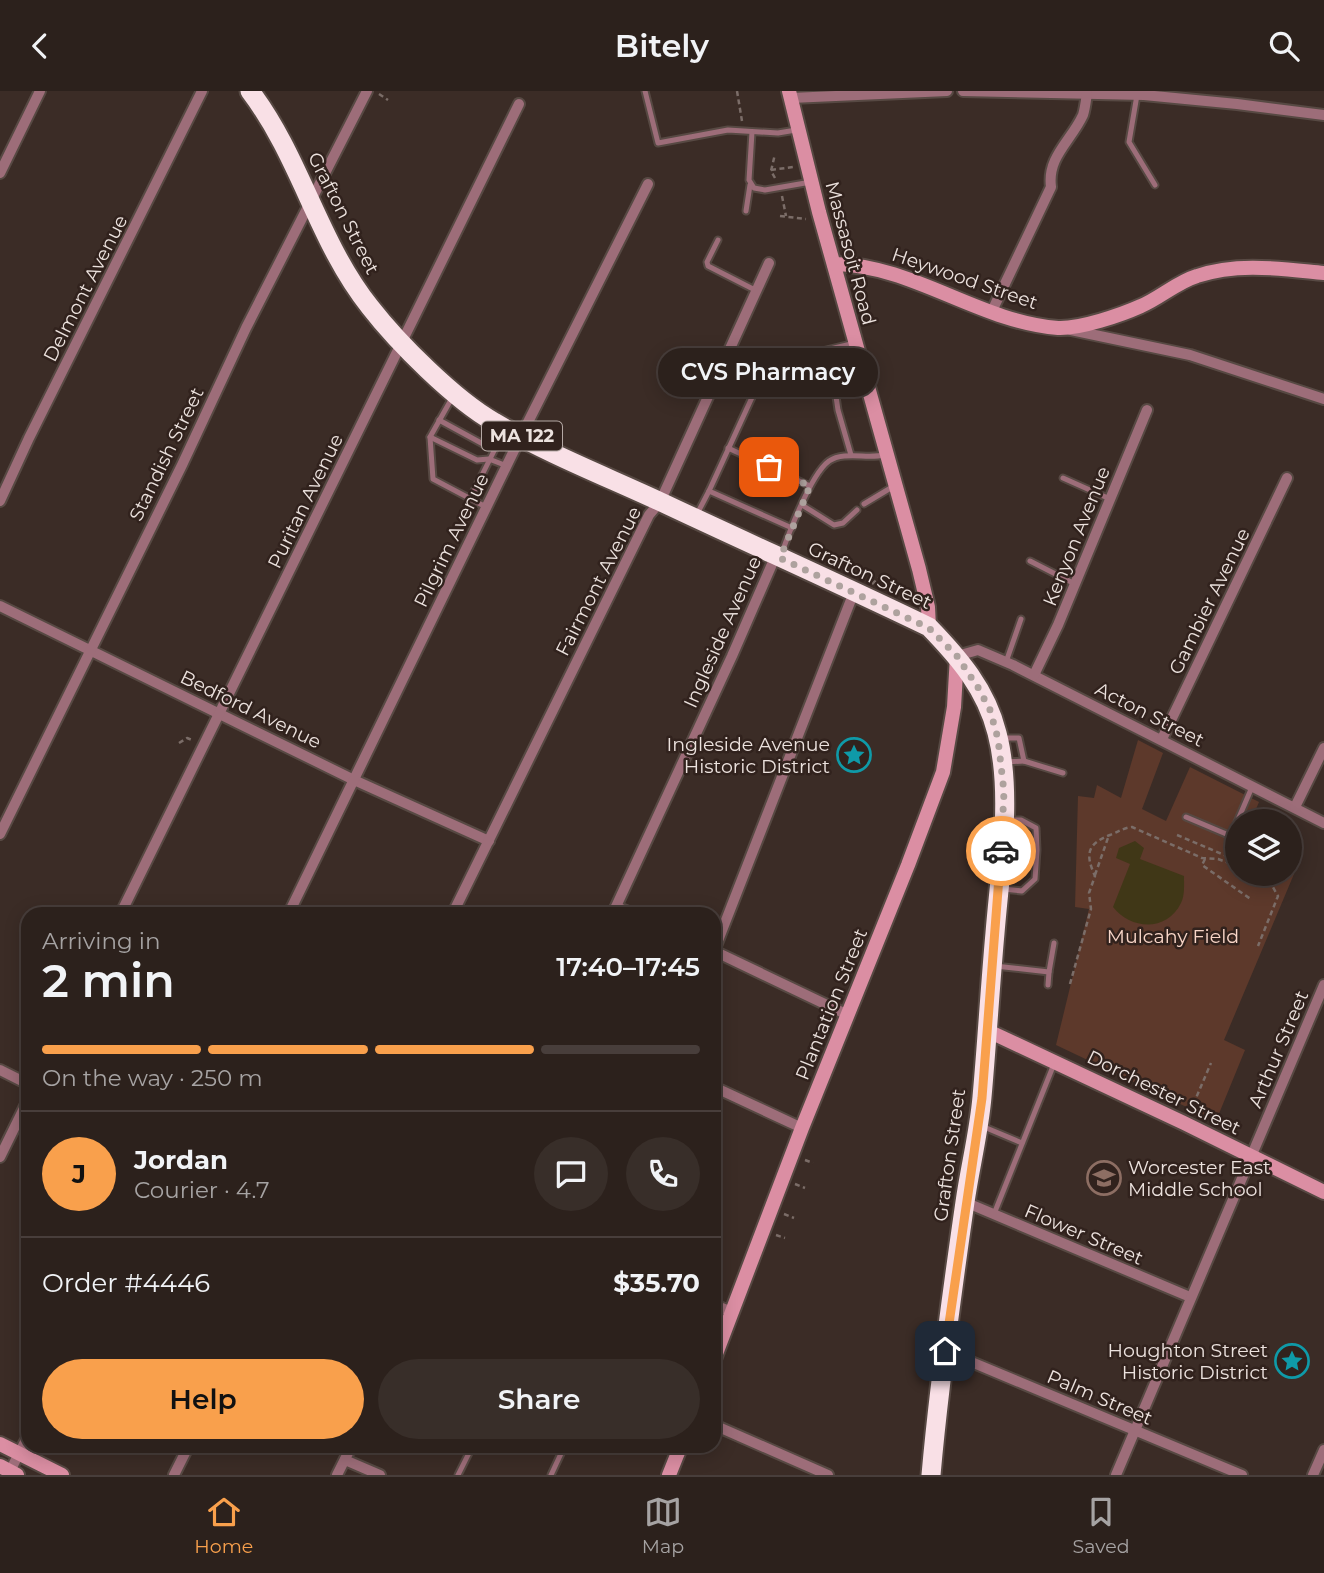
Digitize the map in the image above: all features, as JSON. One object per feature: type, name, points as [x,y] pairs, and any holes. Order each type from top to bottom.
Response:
[{"type":"highway","name":"Grafton Street","points":[[250,91],[281,136],[346,273],[372,309],[403,344],[455,393],[476,410],[513,432],[778,557],[863,589],[929,628],[957,656],[990,710],[1002,762],[1003,820],[982,1098],[965,1202],[931,1475]]},
{"type":"street","points":[[0,173],[40,91]]},
{"type":"street","name":"Delmont Avenue","points":[[0,501],[202,91]]},
{"type":"street","points":[[790,94],[947,91]]},
{"type":"street","points":[[963,91],[1138,95],[1324,115]]},
{"type":"street","name":"Standish Street","points":[[0,834],[182,465],[246,328],[372,92]]},
{"type":"street","points":[[992,311],[1051,187],[1053,161],[1083,114],[1087,93]]},
{"type":"street","name":"Massasoit Road","points":[[790,94],[811,182],[928,607],[929,628]]},
{"type":"street","name":"Puritan Avenue","points":[[124,907],[519,104]]},
{"type":"street","name":"Pilgrim Avenue","points":[[292,907],[507,466],[513,432],[648,184]]},
{"type":"street","name":"Fairmont Avenue","points":[[456,907],[649,515],[660,502],[769,263]]},
{"type":"street","name":"Heywood Street","points":[[834,264],[867,266],[890,272],[1019,320],[1060,328],[1090,323],[1141,306],[1194,277],[1222,268],[1324,273]]},
{"type":"street","points":[[1060,328],[1190,355],[1324,400]]},
{"type":"street","name":"Kenyon Avenue","points":[[1034,675],[1075,584],[1147,409]]},
{"type":"street","name":"Gambier Avenue","points":[[1162,740],[1287,478]]},
{"type":"street","name":"Ingleside Avenue","points":[[616,907],[778,557]]},
{"type":"street","points":[[721,934],[863,589]]},
{"type":"street","name":"Bedford Avenue","points":[[0,606],[354,780],[489,841]]},
{"type":"street","name":"Acton Street","points":[[957,656],[978,650],[1006,661],[1324,823]]},
{"type":"street","name":"Plantation Street","points":[[721,1341],[943,772],[954,707],[957,656]]},
{"type":"street","points":[[1295,807],[1324,748]]},
{"type":"street","points":[[721,954],[848,1015]]},
{"type":"street","name":"Arthur Street","points":[[1116,1475],[1324,985]]},
{"type":"street","name":"Dorchester Street","points":[[986,1030],[1324,1192]]},
{"type":"street","points":[[0,1070],[21,1080]]},
{"type":"street","points":[[721,1090],[802,1128]]},
{"type":"street","points":[[0,1157],[21,1114]]},
{"type":"street","name":"Flower Street","points":[[965,1202],[1190,1297]]},
{"type":"street","points":[[721,1308],[732,1312]]},
{"type":"street","name":"Palm Street","points":[[945,1351],[1242,1475]]},
{"type":"street","points":[[721,1428],[828,1475]]},
{"type":"street","points":[[0,1444],[62,1475]]},
{"type":"street","points":[[9,1472],[21,1448]]},
{"type":"street","points":[[1313,1475],[1324,1450]]},
{"type":"street","points":[[174,1475],[185,1453]]},
{"type":"street","points":[[337,1475],[348,1453]]},
{"type":"street","points":[[669,1475],[678,1453]]},
{"type":"street","points":[[345,1459],[380,1475]]},
{"type":"lane","points":[[645,91],[658,143],[728,130],[778,133],[798,129]]},
{"type":"lane","points":[[1138,95],[1129,142],[1155,185]]},
{"type":"lane","points":[[746,211],[752,132]]},
{"type":"lane","points":[[750,185],[759,190],[811,182]]},
{"type":"lane","points":[[718,240],[706,262],[708,266],[757,291]]},
{"type":"lane","points":[[695,518],[760,380],[778,380],[789,359],[855,343]]},
{"type":"lane","points":[[829,350],[838,410],[851,455]]},
{"type":"lane","points":[[455,393],[430,437],[433,479],[486,507]]},
{"type":"lane","points":[[439,420],[494,450]]},
{"type":"lane","points":[[470,499],[494,450],[513,432]]},
{"type":"lane","points":[[430,437],[477,460],[489,459],[507,466]]},
{"type":"lane","points":[[729,448],[810,486]]},
{"type":"lane","points":[[778,557],[810,486],[830,461],[851,455],[872,458],[887,454]]},
{"type":"lane","points":[[1063,478],[1110,499]]},
{"type":"lane","points":[[864,504],[895,485]]},
{"type":"lane","points":[[709,491],[792,528]]},
{"type":"lane","points":[[802,505],[834,525],[843,523],[856,510]]},
{"type":"lane","points":[[1030,561],[1075,584]]},
{"type":"lane","points":[[1006,661],[1021,619]]},
{"type":"lane","points":[[998,739],[1018,738],[1024,761]]},
{"type":"lane","points":[[1002,762],[1024,761],[1063,773]]},
{"type":"lane","points":[[1186,817],[1231,836],[1252,786]]},
{"type":"lane","points":[[998,888],[1022,891],[1035,879],[1036,828],[1021,820],[1003,820]]},
{"type":"lane","points":[[1048,985],[1054,943]]},
{"type":"lane","points":[[992,965],[1049,972]]},
{"type":"lane","points":[[994,1215],[1055,1061]]},
{"type":"lane","points":[[978,1124],[1022,1143]]},
{"type":"lane","points":[[458,1475],[469,1453]]},
{"type":"lane","points":[[551,1475],[561,1453]]},
{"type":"path","points":[[737,91],[744,131]]},
{"type":"path","points":[[372,92],[388,100]]},
{"type":"path","points":[[775,154],[771,170],[783,197],[786,216]]},
{"type":"path","points":[[771,170],[793,167]]},
{"type":"path","points":[[780,216],[806,219]]},
{"type":"path","points":[[863,589],[880,577]]},
{"type":"path","points":[[179,743],[185,737],[195,742]]},
{"type":"path","points":[[1095,876],[1090,865],[1091,847],[1100,838],[1132,827],[1180,850],[1205,859],[1225,862]]},
{"type":"path","points":[[1070,984],[1091,909],[1089,893],[1110,835]]},
{"type":"path","points":[[1177,835],[1225,855]]},
{"type":"path","points":[[1205,859],[1202,865],[1252,900]]},
{"type":"path","points":[[1258,946],[1278,896],[1272,886]]},
{"type":"path","points":[[1189,1114],[1211,1063]]},
{"type":"path","points":[[1195,1099],[1200,1102]]},
{"type":"path","points":[[805,1160],[813,1163]]},
{"type":"path","points":[[795,1184],[805,1188]]},
{"type":"path","points":[[784,1214],[794,1218]]},
{"type":"path","points":[[776,1235],[785,1238]]},
{"type":"green space","name":"Mulcahy Field","points":[[1138,740],[1163,753],[1142,809],[1166,821],[1190,767],[1259,802],[1256,809],[1225,809],[1225,886],[1289,886],[1224,1040],[1245,1050],[1216,1121],[1056,1045],[1089,909],[1075,907],[1078,796],[1094,798],[1097,785],[1121,798]]},
{"type":"sand","points":[[1135,841],[1144,848],[1140,859],[1184,876],[1181,903],[1167,919],[1158,923],[1148,925],[1129,920],[1113,907],[1130,864],[1116,858],[1119,848]]},
{"type":"way so far","points":[[769,467],[810,486],[780,558],[929,628],[957,656],[976,683],[990,710],[998,739],[1004,792],[1001,851]]},
{"type":"place","name":"CVS Pharmacy","points":[[769,467]]},
{"type":"place","name":"Ingleside Avenue Historic District","points":[[854,755]]},
{"type":"place","name":"Worcester East Middle School","points":[[1104,1178]]},
{"type":"place","name":"Houghton Street Historic District","points":[[1292,1361]]},
{"type":"route","points":[[945,1351],[982,1098],[1001,851]]}]
